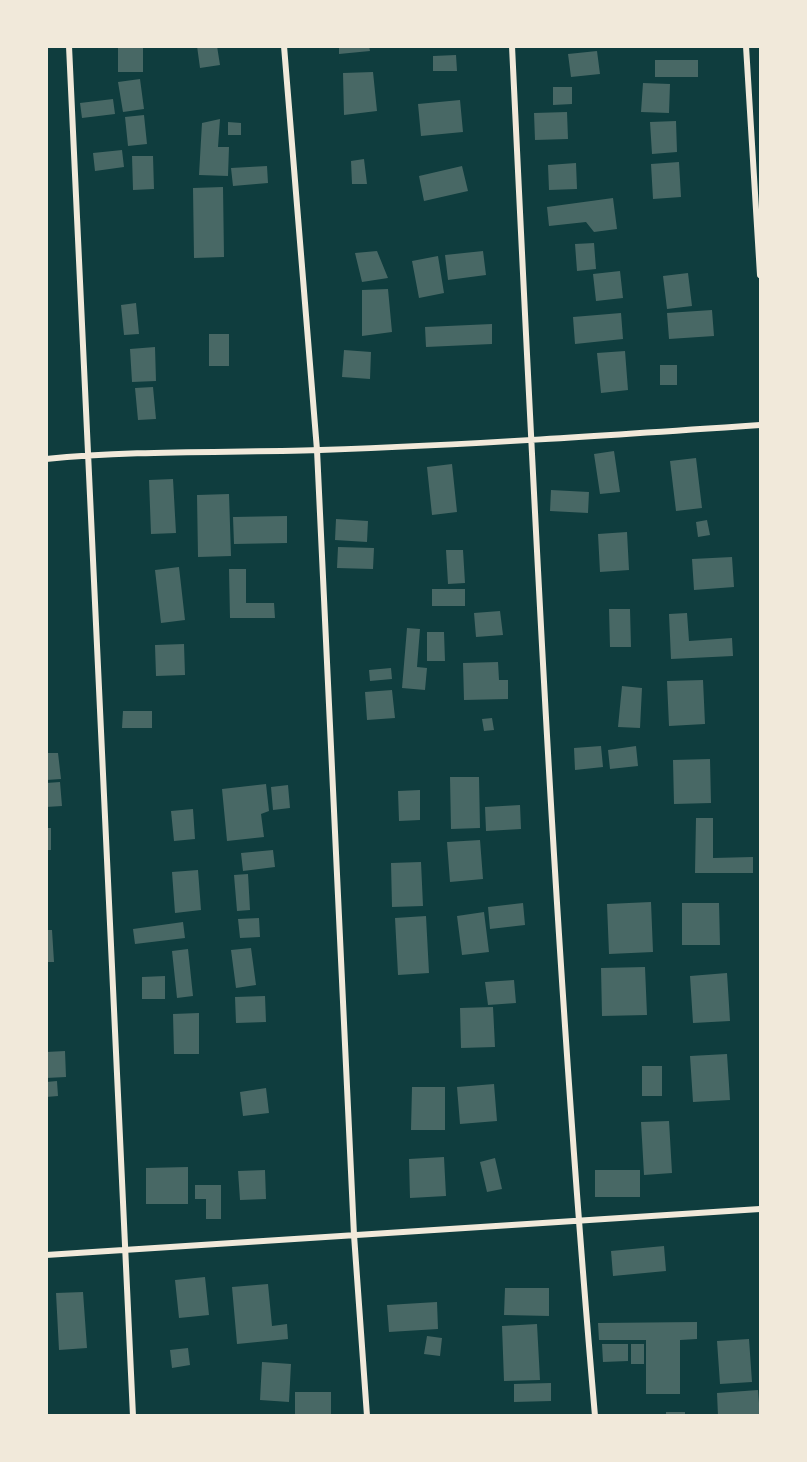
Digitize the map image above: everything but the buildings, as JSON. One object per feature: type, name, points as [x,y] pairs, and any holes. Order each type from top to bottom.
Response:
[{"type":"street","points":[[69,46],[133,1416]]},
{"type":"street","points":[[284,46],[317,450],[354,1235],[367,1416]]},
{"type":"street","points":[[512,46],[531,441],[578,1221],[595,1416]]},
{"type":"street","points":[[746,46],[760,275]]},
{"type":"street","points":[[46,459],[88,455],[317,450],[531,441],[760,425]]},
{"type":"street","points":[[46,1255],[760,1209]]}]
